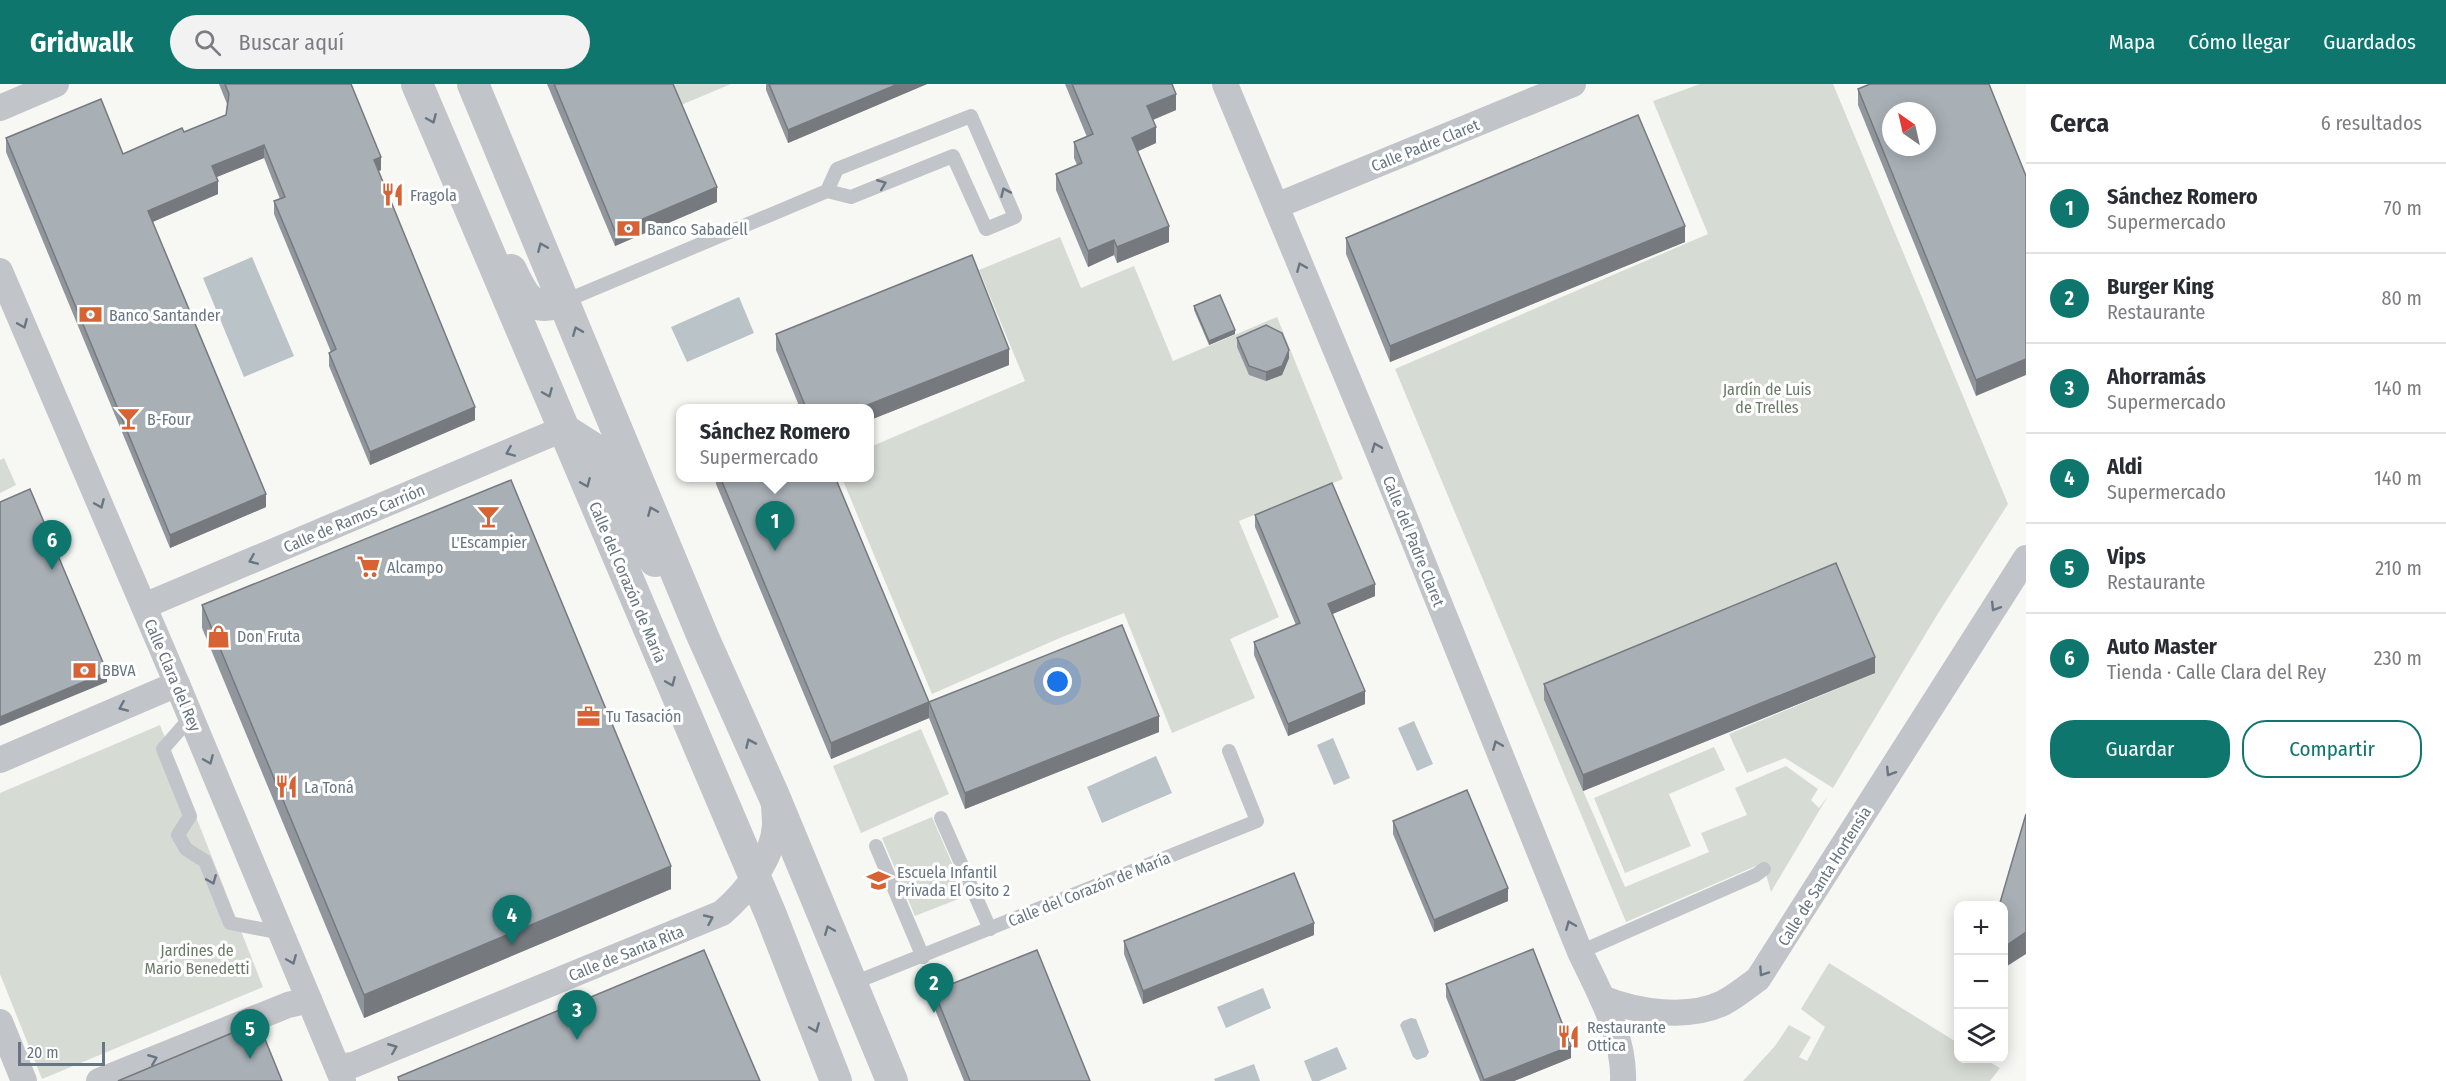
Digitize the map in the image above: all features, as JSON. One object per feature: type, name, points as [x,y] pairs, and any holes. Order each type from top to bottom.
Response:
[{"type":"street","points":[[0,108],[56,84]]},
{"type":"street","name":"Calle del Corazón de María","points":[[417,84],[771,915],[836,1081]]},
{"type":"street","points":[[473,84],[892,1081]]},
{"type":"street","name":"Calle del Padre Claret","points":[[1225,84],[1382,460],[1580,952],[1602,998]]},
{"type":"street","name":"Calle Padre Claret","points":[[1276,207],[1573,84]]},
{"type":"street","points":[[459,185],[477,205],[525,298],[537,305],[550,305],[565,301]]},
{"type":"street","name":"Calle Clara del Rey","points":[[0,271],[191,717],[340,1074]]},
{"type":"street","points":[[564,429],[599,452],[630,520],[651,555],[664,573],[682,585]]},
{"type":"street","name":"Calle de Ramos Carrión","points":[[144,606],[564,429]]},
{"type":"street","name":"Calle de Santa Hortensia","points":[[1602,998],[1625,1007],[1671,1012],[1700,1011],[1724,1003],[1758,980],[2026,558]]},
{"type":"street","points":[[0,760],[177,684]]},
{"type":"street","name":"Calle de Santa Rita","points":[[340,1074],[353,1065],[722,913],[738,899],[754,877],[768,851],[775,827],[774,796]]},
{"type":"street","points":[[771,915],[783,925],[796,944],[813,987],[823,992],[851,984]]},
{"type":"street","points":[[1602,998],[1624,1056],[1623,1081]]},
{"type":"street","points":[[99,1081],[288,1005],[309,1000]]},
{"type":"street","points":[[0,1022],[24,1081]]},
{"type":"lane","points":[[565,301],[827,191],[851,197],[954,156],[986,229],[1016,217],[971,116],[837,170],[827,191]]},
{"type":"lane","points":[[191,717],[163,749],[190,816],[178,835],[186,849],[205,861],[230,923],[281,933]]},
{"type":"lane","name":"Calle del Corazón de María","points":[[851,984],[1257,821],[1229,752]]},
{"type":"lane","points":[[942,818],[990,929]]},
{"type":"lane","points":[[876,846],[923,957]]},
{"type":"lane","points":[[1580,952],[1756,875],[1764,869]]},
{"type":"green space","points":[[673,84],[731,84],[681,105]]},
{"type":"green space","name":"Jardín de Luis de Trelles","points":[[1700,84],[1833,84],[2008,504],[1937,615],[1833,788],[1785,758],[1747,773],[1729,734],[1875,673],[1544,701],[1625,887],[1709,852],[1701,833],[1747,815],[1735,788],[1786,766],[1818,789],[1811,800],[1819,808],[1828,796],[1771,892],[1763,863],[1626,922],[1395,369],[1708,234],[1653,101]]},
{"type":"green space","points":[[1060,237],[1081,288],[1134,266],[1173,361],[1277,317],[1343,479],[1239,521],[1279,617],[1230,639],[1255,698],[1172,733],[1124,613],[1062,637],[932,694],[844,482],[874,482],[874,445],[1025,381],[979,270]]},
{"type":"green space","points":[[4,458],[16,485],[0,493],[0,460]]},
{"type":"green space","name":"Jardines de Mario Benedetti","points":[[160,725],[263,987],[42,1079],[0,974],[0,793]]},
{"type":"green space","points":[[921,729],[949,794],[861,833],[833,766]]},
{"type":"green space","points":[[1714,747],[1725,770],[1669,794],[1691,846],[1625,873],[1594,798]]},
{"type":"green space","points":[[932,817],[966,896],[915,916],[882,838]]},
{"type":"green space","points":[[1829,963],[1954,1041],[1954,1063],[1991,1063],[2000,1068],[1990,1081],[1743,1081],[1775,1046],[1789,1025],[1811,1037],[1799,1057],[1807,1061],[1825,1027],[1801,1009]]},
{"type":"shaded area","points":[[252,257],[294,356],[244,377],[203,278]]},
{"type":"shaded area","points":[[739,297],[754,333],[687,362],[671,327]]},
{"type":"shaded area","points":[[1414,721],[1433,764],[1417,771],[1398,728]]},
{"type":"shaded area","points":[[1333,738],[1350,778],[1334,785],[1317,745]]},
{"type":"shaded area","points":[[1156,756],[1172,793],[1102,823],[1087,787]]},
{"type":"shaded area","points":[[1263,988],[1271,1008],[1226,1028],[1217,1007]]},
{"type":"shaded area","points":[[1411,1018],[1416,1019],[1429,1052],[1426,1057],[1417,1060],[1413,1057],[1400,1025]]},
{"type":"shaded area","points":[[1337,1047],[1347,1069],[1319,1081],[1312,1081],[1304,1061]]},
{"type":"shaded area","points":[[1254,1064],[1260,1081],[1215,1081],[1214,1079]]},
{"type":"building","points":[[225,84],[351,84],[381,157],[374,160],[475,407],[370,452],[329,353],[336,349],[274,201],[285,197],[264,145],[212,166],[218,181],[148,211],[266,494],[170,535],[6,138],[101,99],[123,154],[182,128],[184,132],[226,115],[229,94]]},
{"type":"building","points":[[554,84],[673,84],[717,187],[615,231]]},
{"type":"building","points":[[769,84],[898,84],[788,130]]},
{"type":"building","points":[[1072,84],[1172,84],[1176,94],[1147,106],[1156,127],[1132,138],[1169,226],[1117,247],[1114,240],[1088,251],[1056,174],[1082,163],[1074,142],[1093,134]]},
{"type":"building","points":[[1870,84],[1989,84],[2026,176],[2026,359],[1976,380],[1885,156],[1936,156],[1936,102],[1882,102],[1882,148],[1858,89]]},
{"type":"building","points":[[1638,115],[1685,226],[1390,346],[1346,238]]},
{"type":"building","points":[[972,255],[1009,349],[870,404],[804,404],[776,334]]},
{"type":"building","points":[[1220,295],[1235,330],[1209,341],[1194,306]]},
{"type":"building","points":[[1266,325],[1282,333],[1289,350],[1282,366],[1266,372],[1249,366],[1237,338]]},
{"type":"building","points":[[511,480],[671,866],[364,995],[202,605]]},
{"type":"building","points":[[722,482],[837,482],[929,702],[831,743]]},
{"type":"building","points":[[1332,483],[1375,584],[1328,604],[1365,691],[1288,724],[1254,642],[1300,623],[1255,515]]},
{"type":"building","points":[[30,489],[107,672],[0,717],[0,502]]},
{"type":"building","points":[[1836,563],[1875,657],[1583,775],[1544,684]]},
{"type":"building","points":[[1122,625],[1159,716],[965,793],[929,702]]},
{"type":"building","points":[[1467,790],[1508,888],[1434,920],[1393,821]]},
{"type":"building","points":[[2026,814],[2026,932],[2008,944],[2008,901],[2000,901]]},
{"type":"building","points":[[1294,873],[1314,923],[1143,991],[1124,941]]},
{"type":"building","points":[[1533,949],[1571,1046],[1484,1080],[1446,984]]},
{"type":"building","points":[[704,950],[760,1081],[399,1081],[398,1077]]},
{"type":"building","points":[[1037,950],[1090,1081],[970,1081],[934,991]]},
{"type":"building","points":[[258,1022],[282,1081],[118,1081]]},
{"type":"place","name":"Fragola","points":[[392,195]]},
{"type":"place","name":"Banco Sabadell","points":[[629,229]]},
{"type":"place","name":"Banco Santander","points":[[91,315]]},
{"type":"place","name":"B-Four","points":[[129,419]]},
{"type":"place","name":"L'Escampier","points":[[489,517]]},
{"type":"place","name":"Sánchez Romero","points":[[775,551]]},
{"type":"place","name":"Alcampo","points":[[369,567]]},
{"type":"place","name":"Auto Master","points":[[52,570]]},
{"type":"place","name":"Don Fruta","points":[[219,636]]},
{"type":"place","name":"BBVA","points":[[84,670]]},
{"type":"place","name":"Tu Tasación","points":[[588,716]]},
{"type":"place","name":"La Toná","points":[[286,787]]},
{"type":"place","name":"Escuela Infantil Privada El Osito 2","points":[[879,881]]},
{"type":"place","name":"Aldi","points":[[512,945]]},
{"type":"place","name":"Burger King","points":[[934,1013]]},
{"type":"place","name":"Restaurante Ottica","points":[[1569,1036]]},
{"type":"place","name":"Ahorramás","points":[[577,1040]]},
{"type":"place","name":"Vips","points":[[250,1059]]}]
